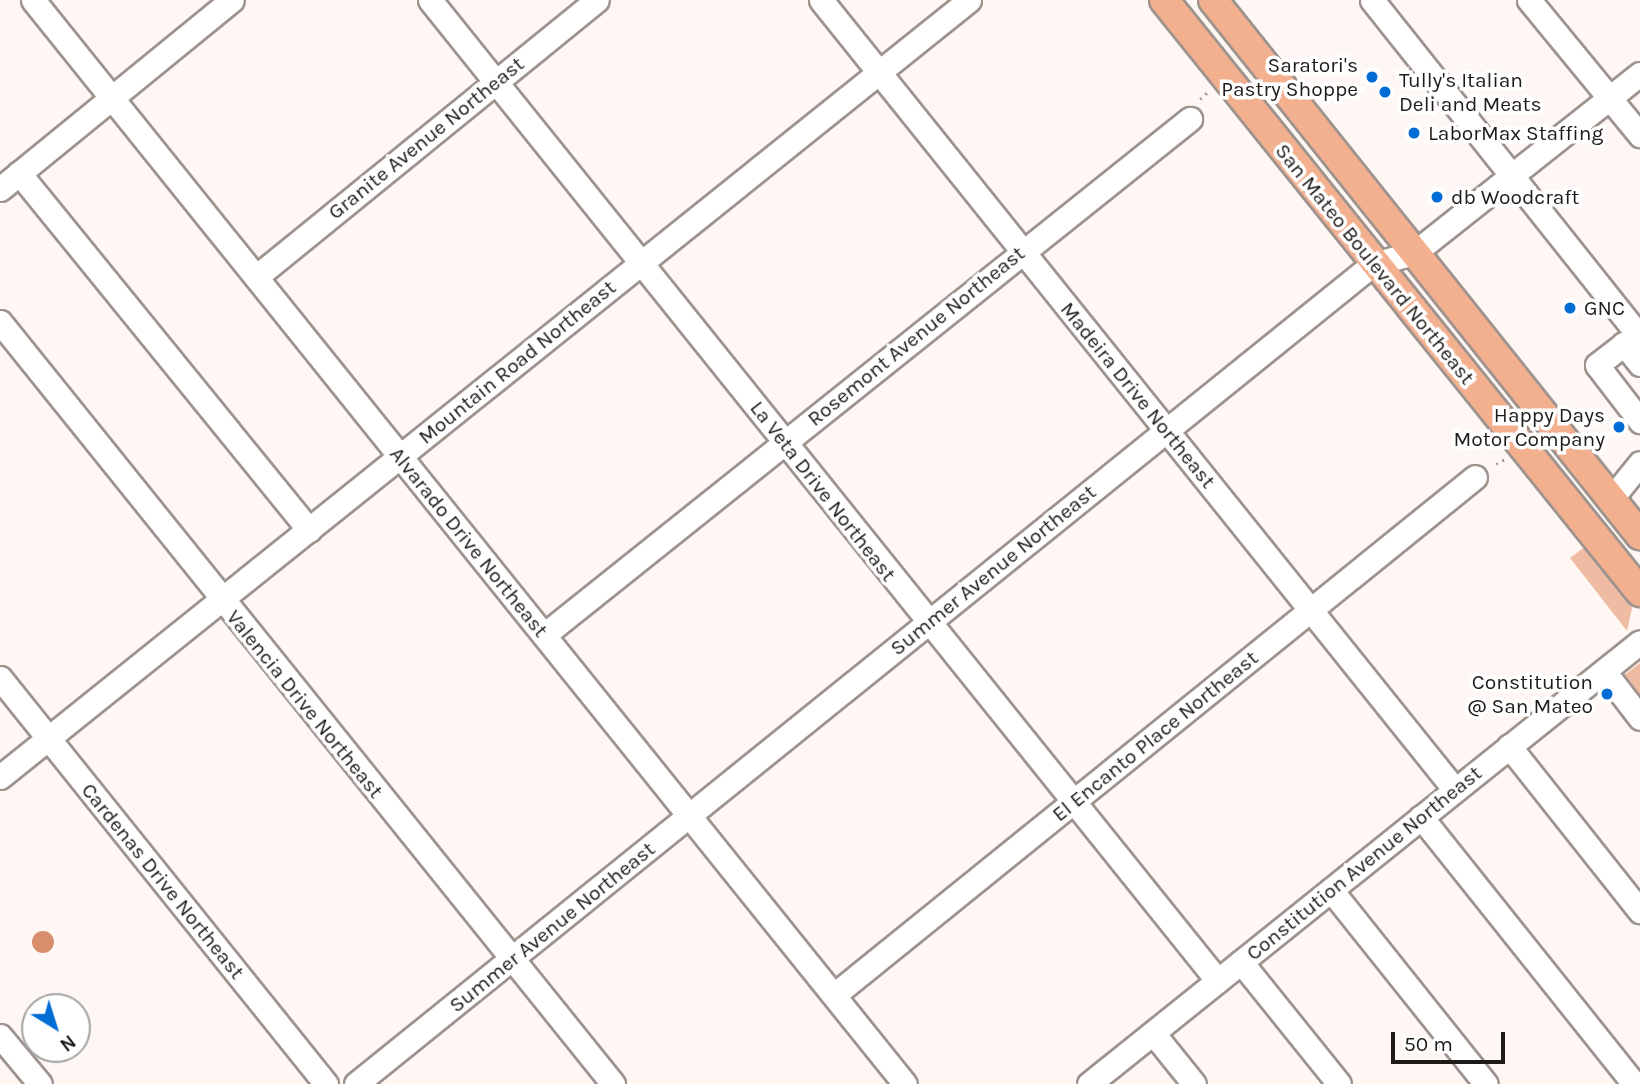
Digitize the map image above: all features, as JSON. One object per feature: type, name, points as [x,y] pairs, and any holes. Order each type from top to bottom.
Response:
[{"type":"main road","name":"San Mateo Boulevard Northeast","points":[[1164,0],[1373,264],[1640,592]]},
{"type":"main road","name":"San Mateo Boulevard Northeast","points":[[1213,0],[1640,535]]},
{"type":"street","name":"Alvarado Drive Northeast","points":[[33,0],[905,1084]]},
{"type":"street","points":[[0,189],[232,0]]},
{"type":"street","name":"La Veta Drive Northeast","points":[[430,0],[496,79],[639,264],[785,441],[1071,805],[1218,981]]},
{"type":"street","name":"Granite Avenue Northeast","points":[[256,277],[496,79],[597,0]]},
{"type":"street","name":"Madeira Drive Northeast","points":[[821,0],[1455,790]]},
{"type":"street","name":"Mountain Road Northeast","points":[[0,777],[969,0]]},
{"type":"street","points":[[1372,0],[1510,177],[1640,337]]},
{"type":"street","points":[[1529,0],[1608,100],[1640,135]]},
{"type":"street","name":"Summer Avenue Northeast","points":[[356,1084],[1373,264],[1414,253],[1640,74]]},
{"type":"street","name":"Rosemont Avenue Northeast","points":[[544,635],[1195,109]]},
{"type":"street","points":[[19,173],[309,530]]},
{"type":"street","name":"Valencia Drive Northeast","points":[[0,322],[613,1084]]},
{"type":"street","points":[[1640,364],[1624,344],[1597,365],[1640,421]]},
{"type":"street","points":[[1611,499],[1640,463]]},
{"type":"street","name":"El Encanto Place Northeast","points":[[834,995],[1475,477]]},
{"type":"street","name":"Constitution Avenue Northeast","points":[[1089,1084],[1640,642]]},
{"type":"street","points":[[1604,671],[1640,718]]},
{"type":"street","name":"Cardenas Drive Northeast","points":[[0,678],[326,1084]]},
{"type":"street","points":[[1509,746],[1640,911]]},
{"type":"street","points":[[1421,817],[1634,1084]]},
{"type":"street","points":[[1331,890],[1486,1084]]},
{"type":"street","points":[[1241,962],[1339,1084]]},
{"type":"street","points":[[1153,1033],[1194,1084]]},
{"type":"street","points":[[0,1036],[40,1084]]},
{"type":"path","points":[[1195,109],[1207,90],[1217,100]]},
{"type":"path","points":[[1496,464],[1507,455]]},
{"type":"shaded area","points":[[1586,546],[1632,608],[1627,631],[1570,558]]},
{"type":"shaded area","points":[[1640,663],[1640,714],[1615,682]]},
{"type":"shaded area","points":[[43,931],[51,934],[54,942],[51,950],[43,953],[35,950],[32,942],[35,934]]},
{"type":"place","name":"Saratori's Pastry Shoppe","points":[[1372,77]]},
{"type":"place","name":"Tully's Italian Deli and Meats","points":[[1385,92]]},
{"type":"place","name":"LaborMax Staffing","points":[[1414,133]]},
{"type":"place","name":"db Woodcraft","points":[[1437,197]]},
{"type":"place","name":"GNC","points":[[1570,308]]},
{"type":"place","name":"Happy Days Motor Company","points":[[1619,427]]},
{"type":"place","name":"Constitution @ San Mateo","points":[[1607,694]]}]
